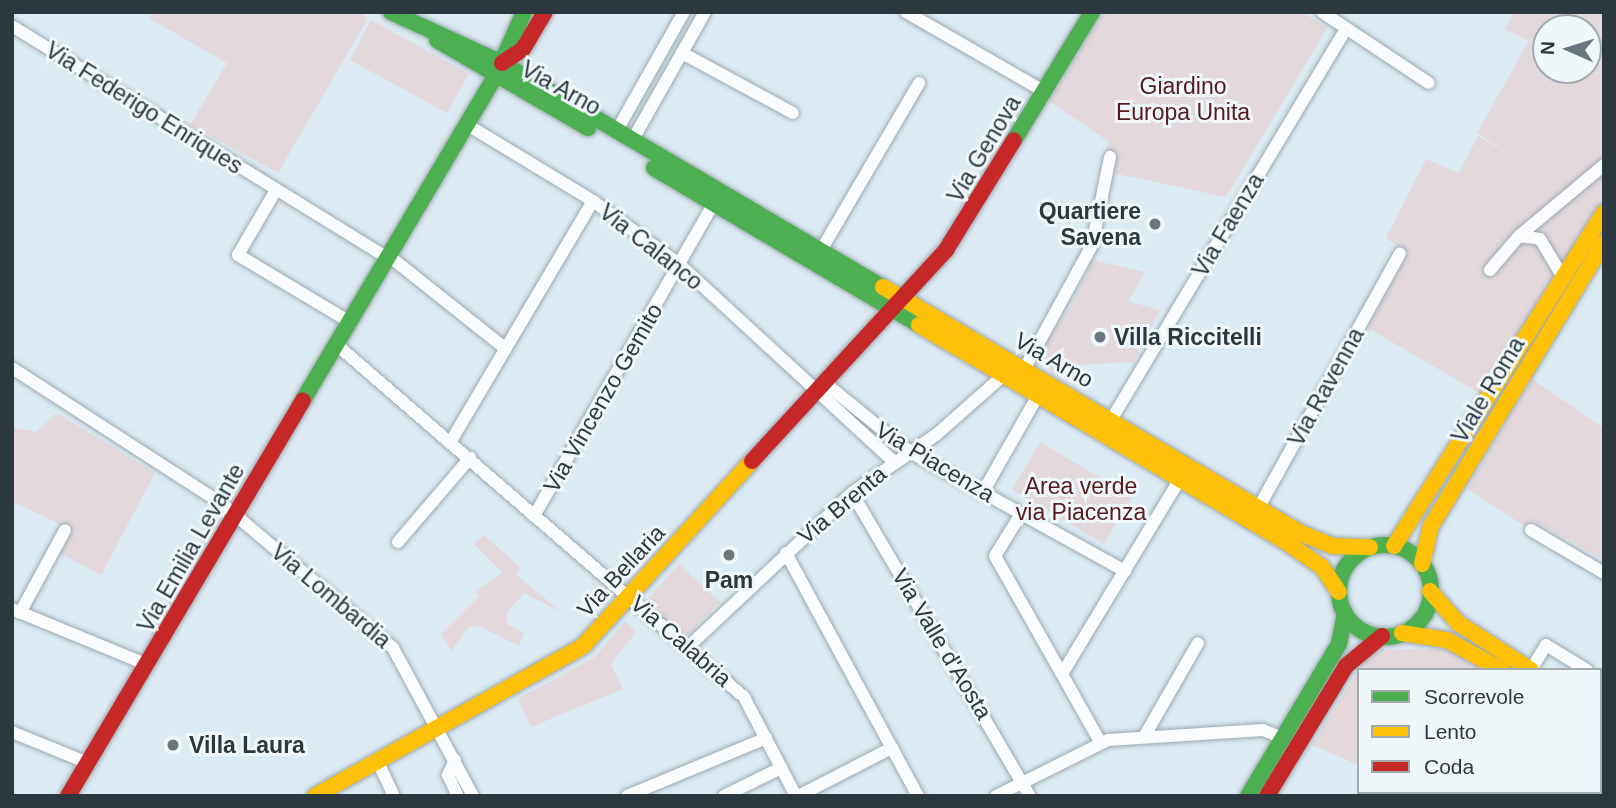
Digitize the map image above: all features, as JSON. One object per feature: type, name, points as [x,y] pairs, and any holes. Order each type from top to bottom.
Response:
[{"type":"street","points":[[391,12],[498,70]]},
{"type":"street","points":[[498,70],[524,12]]},
{"type":"street","points":[[498,70],[523,49],[545,12]]},
{"type":"street","points":[[616,132],[684,12]]},
{"type":"street","points":[[632,141],[705,12]]},
{"type":"street","points":[[906,12],[1045,92]]},
{"type":"street","name":"Via Genova","points":[[896,306],[971,215],[1092,12]]},
{"type":"street","points":[[1322,12],[1345,31],[1429,83]]},
{"type":"street","name":"Via Federigo Enriques","points":[[12,26],[389,257],[506,349]]},
{"type":"street","name":"Via Faenza","points":[[1111,420],[1345,31]]},
{"type":"street","points":[[682,53],[793,113]]},
{"type":"street","name":"Via Emilia Levante","points":[[68,796],[498,70]]},
{"type":"street","name":"Via Arno","points":[[498,70],[632,141],[716,200],[820,252],[896,306],[1025,368],[1111,420],[1255,514],[1322,567],[1339,592]]},
{"type":"street","name":"Via Arno","points":[[498,70],[896,306],[1180,479],[1320,543],[1370,547]]},
{"type":"street","points":[[820,252],[919,83]]},
{"type":"street","name":"Via Calanco","points":[[466,124],[593,201],[680,265],[822,389]]},
{"type":"street","points":[[1025,368],[1092,246],[1110,158]]},
{"type":"street","points":[[1490,270],[1519,236],[1604,165]]},
{"type":"street","points":[[276,190],[239,256],[351,322]]},
{"type":"street","name":"Via Vincenzo Gemito","points":[[534,516],[716,200]]},
{"type":"street","points":[[451,441],[593,201]]},
{"type":"street","name":"Viale Roma","points":[[1394,545],[1411,528],[1604,213]]},
{"type":"street","points":[[1519,236],[1540,239],[1564,279]]},
{"type":"street","name":"Viale Roma","points":[[1422,564],[1432,526],[1604,243]]},
{"type":"street","name":"Via Ravenna","points":[[1255,514],[1400,254]]},
{"type":"street","name":"Via Bellaria","points":[[315,796],[437,726],[567,657],[629,596],[896,306]]},
{"type":"street","name":"Via Calabria","points":[[337,345],[744,697],[797,796]]},
{"type":"street","name":"Via Lombardia","points":[[12,368],[236,516],[393,648],[473,796]]},
{"type":"street","name":"Via Brenta","points":[[688,647],[852,493],[910,452],[1006,374]]},
{"type":"street","name":"Via Piacenza","points":[[822,389],[910,452],[1125,571]]},
{"type":"street","name":"Via Piacenza","points":[[822,389],[894,462]]},
{"type":"street","points":[[984,492],[1039,394]]},
{"type":"street","points":[[398,542],[470,458]]},
{"type":"street","points":[[1062,674],[1180,479]]},
{"type":"street","name":"Via Valle d'Aosta","points":[[852,493],[1030,796]]},
{"type":"street","points":[[1021,514],[995,556],[1101,743]]},
{"type":"street","points":[[65,530],[16,611],[148,665]]},
{"type":"street","points":[[1531,530],[1604,573]]},
{"type":"street","points":[[1248,796],[1339,644],[1345,614],[1339,592],[1344,569],[1370,547],[1394,545],[1422,564],[1430,591],[1458,623],[1528,668]]},
{"type":"street","points":[[786,553],[918,796]]},
{"type":"street","points":[[1402,633],[1423,615],[1430,591]]},
{"type":"street","points":[[1345,614],[1361,630],[1382,636],[1402,633],[1447,640],[1498,668]]},
{"type":"street","points":[[1267,796],[1346,666],[1382,636]]},
{"type":"street","points":[[1144,737],[1198,643]]},
{"type":"street","points":[[1532,668],[1546,645],[1584,668]]},
{"type":"street","points":[[996,796],[1101,743],[1144,737],[1263,730],[1283,738]]},
{"type":"street","points":[[12,732],[88,764]]},
{"type":"street","points":[[627,796],[766,738]]},
{"type":"street","points":[[797,796],[892,748]]},
{"type":"street","name":"Via Lombardia","points":[[455,760],[448,775],[458,796]]},
{"type":"street","points":[[378,762],[394,796]]},
{"type":"street","points":[[724,796],[781,768]]},
{"type":"street","points":[[657,783],[663,796]]},
{"type":"green space","points":[[152,12],[358,12],[368,18],[278,173],[190,125],[227,63],[150,19]]},
{"type":"green space","name":"Giardino Europa Unita","points":[[1104,12],[1302,12],[1327,28],[1226,197],[1103,171],[1108,141],[1049,101]]},
{"type":"green space","points":[[1514,12],[1604,12],[1604,200],[1486,397],[1368,328],[1408,253],[1386,238],[1426,159],[1459,173],[1478,136],[1520,161],[1477,133],[1529,41],[1505,29]]},
{"type":"green space","points":[[371,20],[469,74],[447,113],[350,60]]},
{"type":"green space","points":[[1092,260],[1145,272],[1128,301],[1160,310],[1134,362],[1053,366],[1054,377],[1037,353],[1071,306]]},
{"type":"green space","points":[[1532,379],[1604,428],[1604,560],[1534,521],[1528,528],[1467,489]]},
{"type":"green space","points":[[57,413],[155,473],[101,575],[60,553],[73,531],[12,501],[12,427],[36,432]]},
{"type":"green space","name":"Area verde via Piacenza","points":[[1040,442],[1132,497],[1104,544],[1012,490]]},
{"type":"green space","points":[[484,535],[521,568],[515,574],[564,614],[524,593],[507,612],[507,624],[524,633],[519,646],[479,626],[469,627],[451,651],[441,634],[479,596],[475,591],[503,573],[474,544]]},
{"type":"green space","points":[[679,564],[720,602],[685,638],[645,602]]},
{"type":"green space","points":[[625,621],[636,632],[611,664],[623,689],[531,727],[518,699],[595,657]]},
{"type":"green space","points":[[1445,649],[1483,668],[1360,668],[1371,650]]},
{"type":"green space","points":[[1357,673],[1357,764],[1312,745]]},
{"type":"traffic: fast","points":[[391,12],[502,63],[883,287]]},
{"type":"traffic: fast","points":[[303,400],[495,77],[524,12]]},
{"type":"traffic: fast","points":[[1014,140],[1092,12]]},
{"type":"traffic: fast","points":[[437,40],[588,128]]},
{"type":"traffic: fast","points":[[654,168],[919,325]]},
{"type":"traffic: fast","points":[[1385,545],[1402,549],[1417,559],[1427,574],[1431,591],[1427,608],[1417,623],[1402,633],[1385,637],[1368,633],[1353,623],[1343,608],[1339,591],[1343,574],[1353,559],[1368,549],[1385,545]]},
{"type":"traffic: fast","points":[[1248,796],[1339,644],[1345,614]]},
{"type":"traffic: slow","points":[[1394,546],[1604,213]]},
{"type":"traffic: slow","points":[[1422,564],[1431,526],[1604,243]]},
{"type":"traffic: slow","points":[[883,287],[1303,534],[1332,546],[1370,547]]},
{"type":"traffic: slow","points":[[919,325],[1283,540],[1322,567],[1339,592]]},
{"type":"traffic: slow","points":[[315,796],[583,646],[752,461]]},
{"type":"traffic: slow","points":[[1430,591],[1458,623],[1528,668]]},
{"type":"traffic: slow","points":[[1402,633],[1447,640],[1498,668]]},
{"type":"traffic: jam","points":[[502,63],[523,49],[545,12]]},
{"type":"traffic: jam","points":[[752,461],[946,250],[1014,140]]},
{"type":"traffic: jam","points":[[68,796],[303,400]]},
{"type":"traffic: jam","points":[[1267,796],[1346,666],[1382,636]]},
{"type":"place","name":"Quartiere Savena","points":[[1155,224]]},
{"type":"place","name":"Villa Riccitelli","points":[[1100,337]]},
{"type":"place","name":"Pam","points":[[729,555]]},
{"type":"place","name":"Villa Laura","points":[[173,745]]}]
